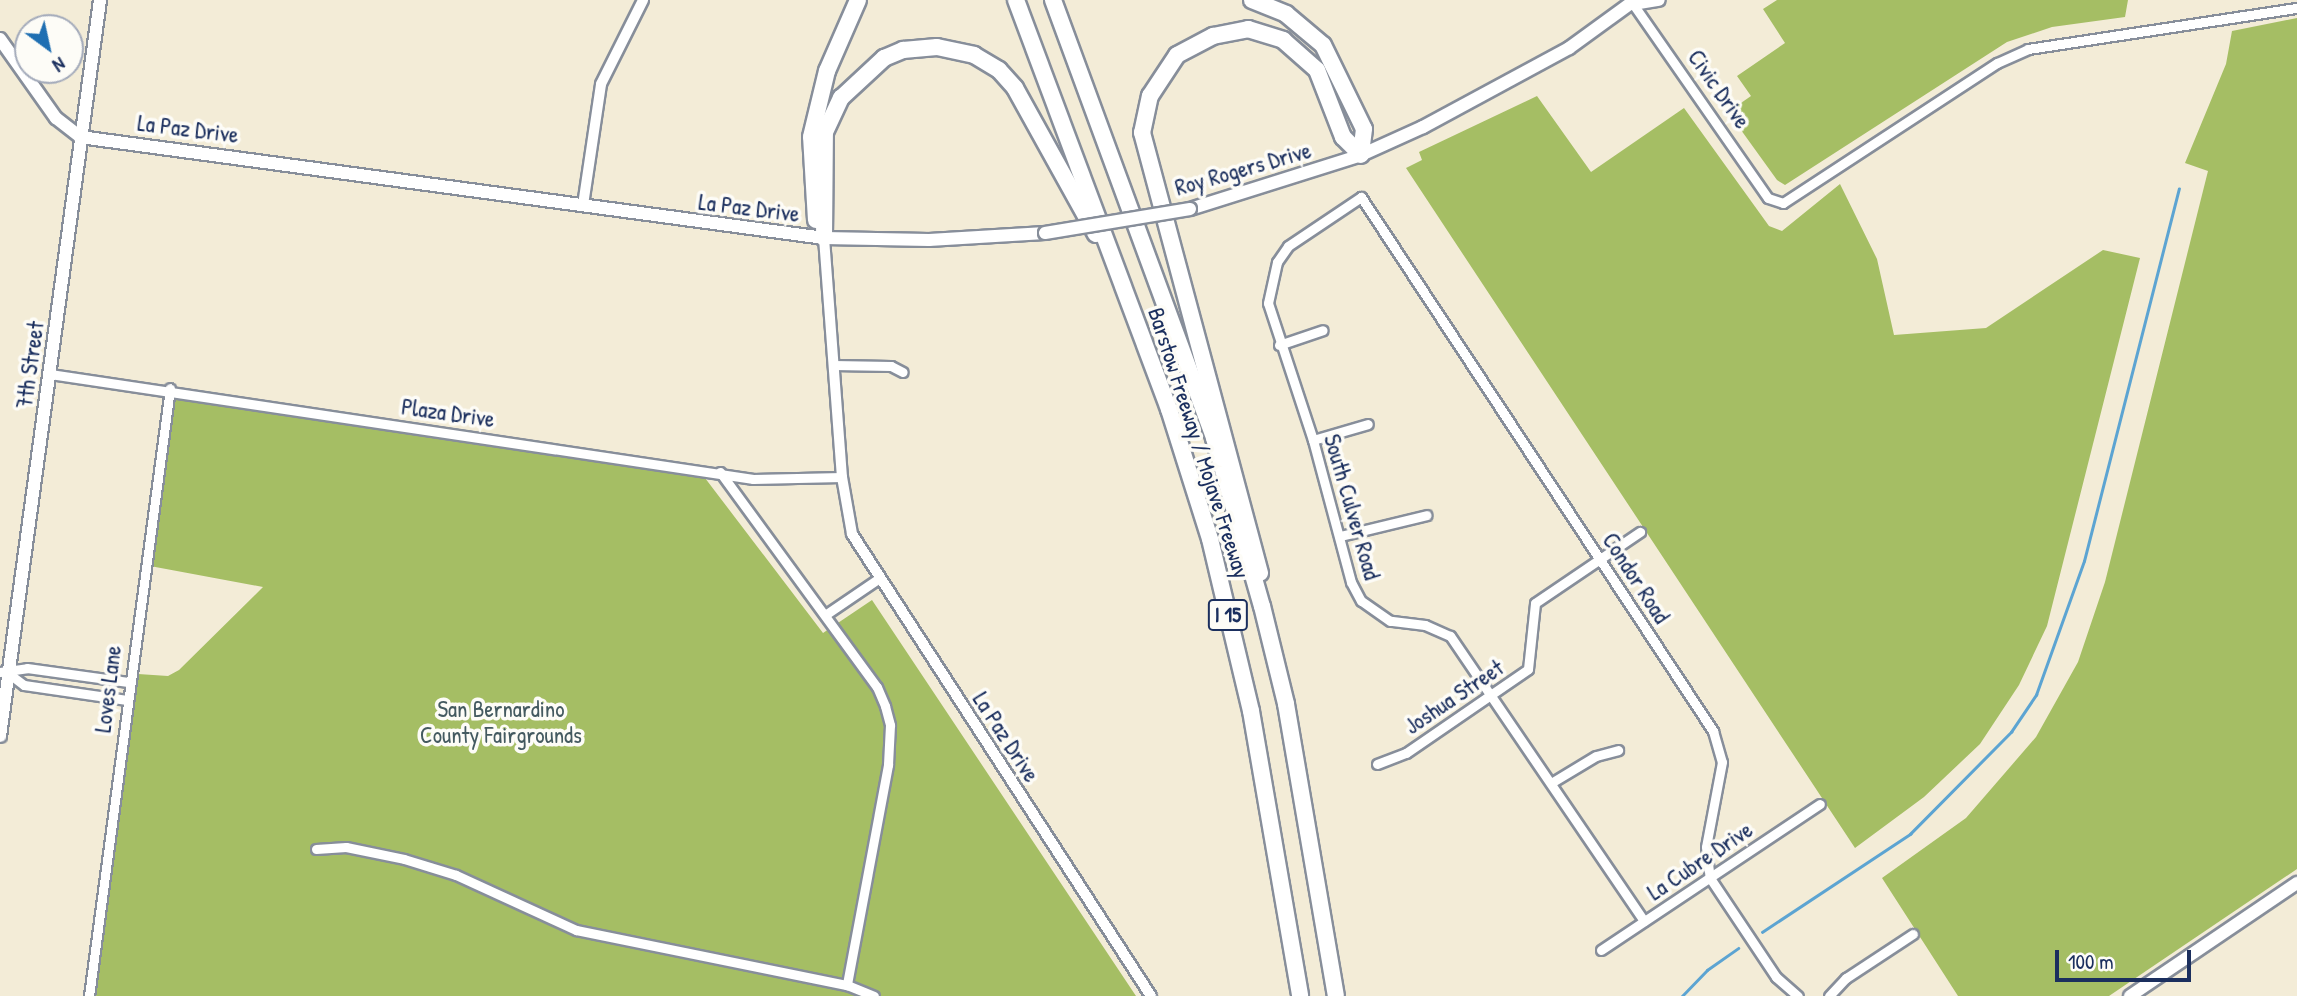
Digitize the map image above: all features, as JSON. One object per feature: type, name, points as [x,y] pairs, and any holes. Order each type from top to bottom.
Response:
[{"type":"highway","points":[[824,238],[813,212],[811,137],[827,71],[858,0]]},
{"type":"highway","name":"Barstow Freeway / Mojave Freeway","points":[[1016,0],[1121,279],[1210,539],[1251,711],[1299,996]]},
{"type":"highway","name":"Barstow Freeway / Mojave Freeway","points":[[1053,0],[1214,438],[1262,606],[1286,704],[1336,996]]},
{"type":"highway","points":[[1252,0],[1286,14],[1323,45],[1364,129],[1361,155]]},
{"type":"highway","points":[[1262,606],[1259,557],[1142,133],[1150,96],[1177,55],[1213,36],[1248,29],[1283,40],[1317,69],[1343,137],[1361,155]]},
{"type":"highway","points":[[824,238],[825,132],[841,97],[884,58],[903,50],[937,47],[974,55],[999,70],[1015,88],[1121,279]]},
{"type":"main road","name":"7th Street","points":[[0,736],[4,672],[50,374],[100,0]]},
{"type":"main road","name":"Roy Rogers Drive","points":[[824,238],[929,240],[1045,233],[1190,209],[1361,155],[1423,127],[1569,47],[1633,1],[1659,0]]},
{"type":"main road","points":[[0,39],[56,118],[80,137]]},
{"type":"main road","name":"La Paz Drive","points":[[80,137],[824,238]]},
{"type":"main road","points":[[2130,996],[2297,883]]},
{"type":"street","points":[[583,205],[601,84],[643,0]]},
{"type":"street","name":"Civic Drive","points":[[1633,1],[1768,198],[1776,203],[1790,201],[1997,63],[2028,50],[2297,8]]},
{"type":"street","name":"South Culver Road","points":[[1360,197],[1288,246],[1277,262],[1268,303],[1279,345],[1313,440],[1351,582],[1361,601],[1390,621],[1425,625],[1450,636],[1493,695],[1644,921]]},
{"type":"street","name":"Condor Road","points":[[1360,197],[1600,558],[1721,748],[1721,776],[1706,847],[1710,878],[1776,977],[1798,996]]},
{"type":"street","name":"La Paz Drive","points":[[824,238],[842,477],[852,534],[878,579],[1151,996]]},
{"type":"street","points":[[1279,345],[1323,330]]},
{"type":"street","points":[[833,365],[891,366],[903,372]]},
{"type":"street","name":"Plaza Drive","points":[[50,374],[170,388],[770,480],[842,477]]},
{"type":"street","name":"Loves Lane","points":[[89,996],[128,682],[170,388]]},
{"type":"street","points":[[1313,440],[1368,424]]},
{"type":"street","points":[[720,472],[877,687],[890,725],[888,765],[847,985]]},
{"type":"street","points":[[1340,536],[1427,515]]},
{"type":"street","name":"Joshua Street","points":[[1377,764],[1406,753],[1528,670],[1535,603],[1640,532]]},
{"type":"street","points":[[825,615],[878,579]]},
{"type":"street","points":[[4,672],[27,668],[128,682]]},
{"type":"street","points":[[4,672],[24,685],[127,700]]},
{"type":"street","points":[[1551,783],[1595,756],[1618,750]]},
{"type":"street","name":"La Cubre Drive","points":[[1601,950],[1819,804]]},
{"type":"street","points":[[316,849],[346,848],[456,875],[576,930],[847,985],[874,996]]},
{"type":"street","points":[[1829,996],[1846,978],[1913,934]]},
{"type":"green space","points":[[1777,0],[2128,0],[2125,17],[2052,27],[2007,42],[1785,185],[1777,180],[1728,112],[1751,96],[1737,76],[1785,43],[1763,9]]},
{"type":"green space","points":[[2297,18],[2297,869],[2109,996],[1958,996],[1882,878],[1966,818],[2036,737],[2078,662],[2105,582],[2208,171],[2185,163],[2226,64],[2232,31]]},
{"type":"green space","points":[[1537,96],[1591,172],[1684,108],[1769,226],[1782,231],[1840,184],[1877,259],[1894,335],[1986,328],[2103,250],[2140,258],[2047,626],[2019,685],[1980,744],[1924,797],[1855,848],[1406,168],[1422,160],[1419,152]]},
{"type":"green space","name":"San Bernardino County Fairgrounds","points":[[174,397],[705,478],[823,633],[872,600],[1136,996],[96,996],[138,674],[168,676],[179,670],[263,587],[150,566]]},
{"type":"waterway","points":[[1762,932],[1910,834],[2011,732],[2036,695],[2084,561],[2179,189]]},
{"type":"waterway","points":[[1682,996],[1707,970],[1738,948]]}]
